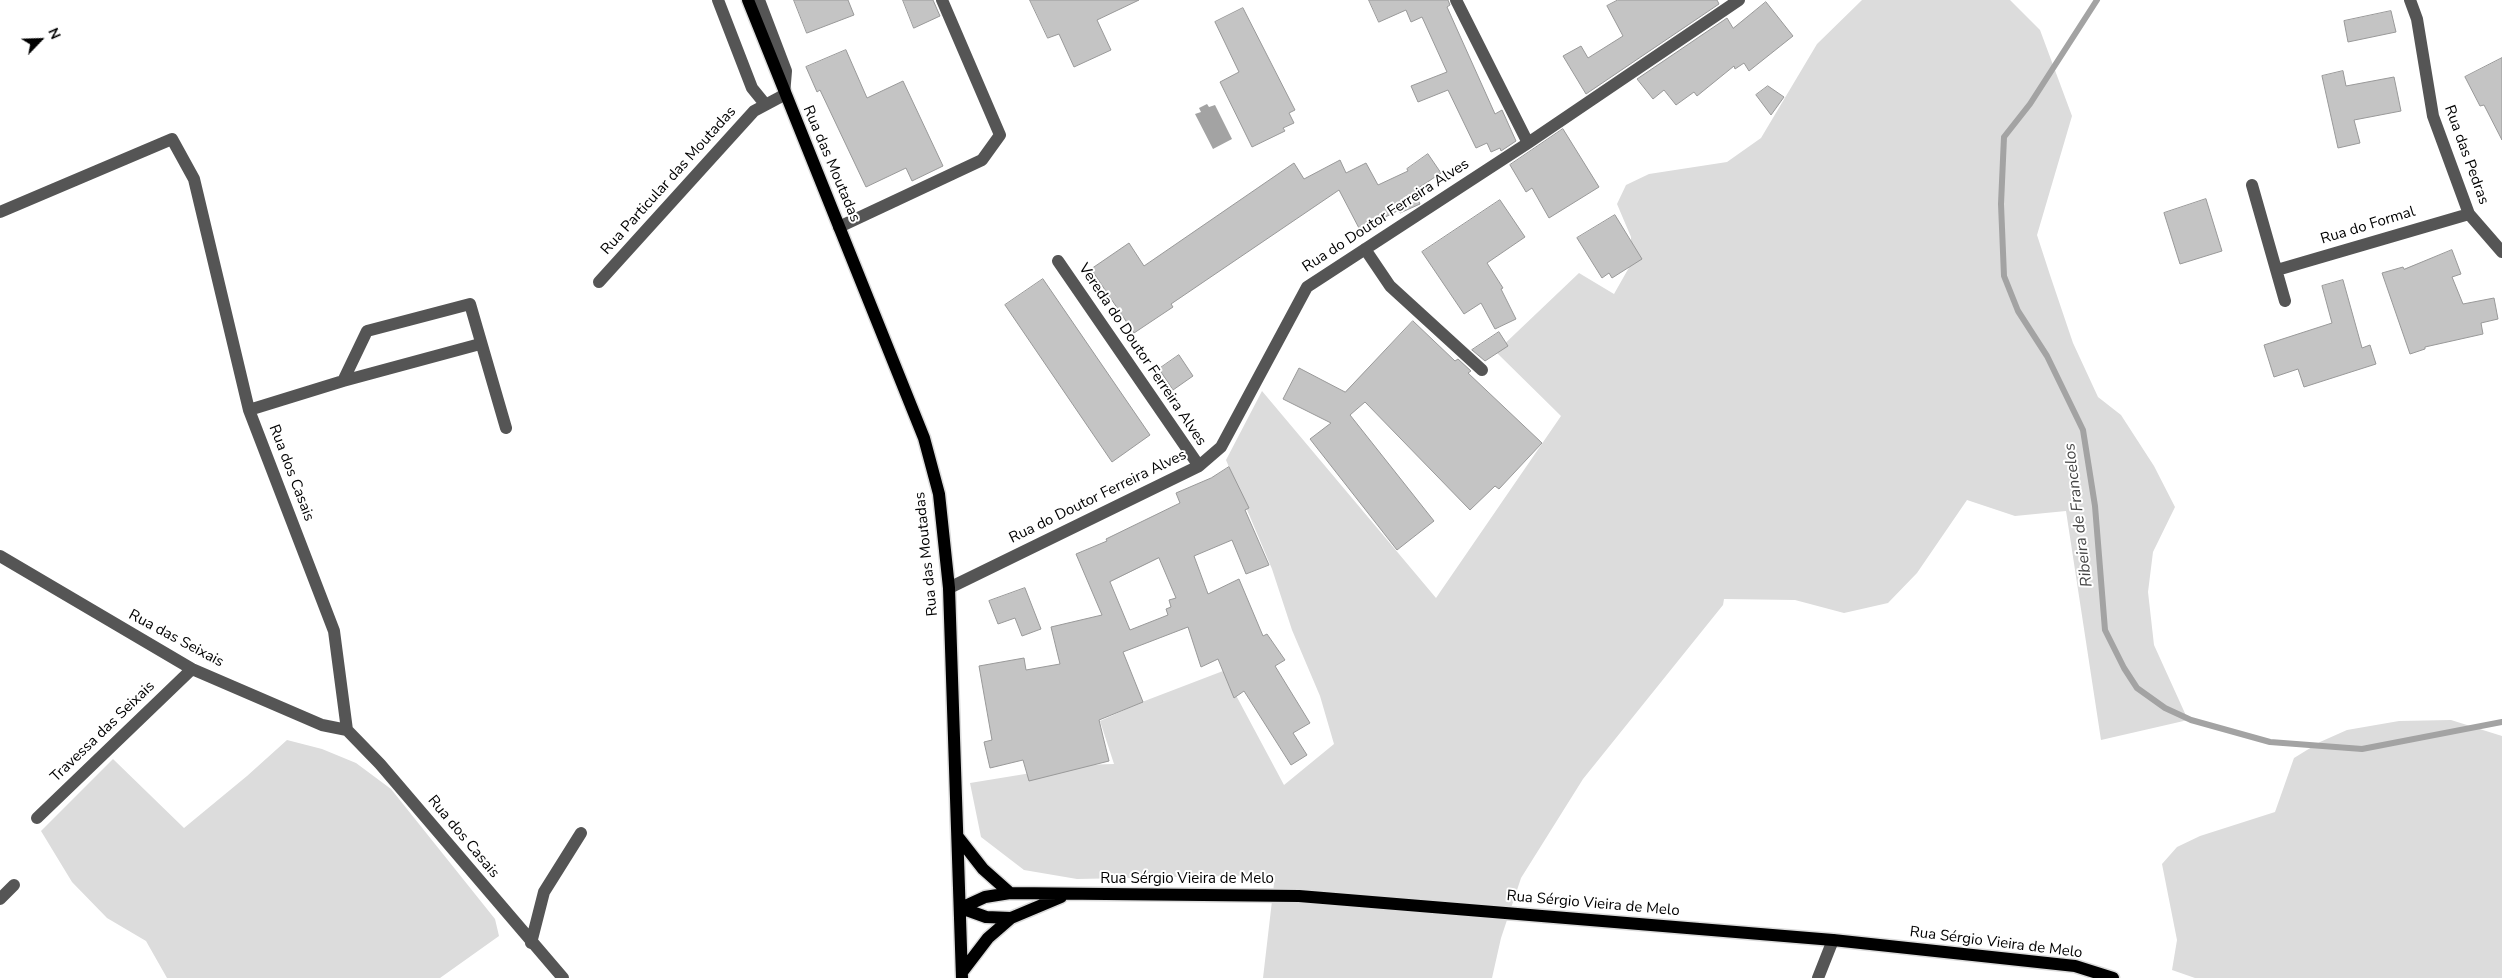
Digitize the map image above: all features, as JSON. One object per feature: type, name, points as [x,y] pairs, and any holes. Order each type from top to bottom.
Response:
[{"type":"main road","name":"Rua das Moutadas","points":[[748,0],[784,95],[924,438],[939,494],[949,588],[962,975]]},
{"type":"main road","points":[[958,837],[983,869],[1010,893]]},
{"type":"main road","name":"Rua Sérgio Vieira de Melo","points":[[961,908],[985,897],[1010,893],[1299,896],[1833,940],[2075,966],[2113,978]]},
{"type":"main road","name":"Rua Sérgio Vieira de Melo","points":[[962,975],[988,938],[1010,918],[1066,894]]},
{"type":"main road","name":"Rua Sérgio Vieira de Melo","points":[[961,908],[986,917],[1010,918]]},
{"type":"street","points":[[718,0],[752,88],[765,104]]},
{"type":"street","name":"Rua das Moutadas","points":[[759,0],[786,71],[784,95],[765,104]]},
{"type":"street","points":[[1456,0],[1528,143]]},
{"type":"street","name":"Rua do Doutor Ferreira Alves","points":[[949,588],[1198,466],[1221,447],[1307,287],[1528,143],[1739,0]]},
{"type":"street","name":"Rua das Pedras","points":[[2410,0],[2417,19],[2433,116],[2469,214],[2502,252]]},
{"type":"street","points":[[839,227],[982,160],[1000,135],[948,2]]},
{"type":"street","name":"Rua Particular das Moutadas","points":[[599,282],[754,111],[765,104]]},
{"type":"street","name":"Rua dos Casais","points":[[0,212],[172,139],[194,179],[249,410],[334,631],[347,730],[380,764],[563,978]]},
{"type":"street","points":[[2252,185],[2285,301]]},
{"type":"street","name":"Rua do Formal","points":[[2277,270],[2469,214]]},
{"type":"street","points":[[1365,249],[1390,286],[1482,370]]},
{"type":"street","name":"Vereda do Doutor Ferreira Alves","points":[[1058,261],[1198,466]]},
{"type":"street","points":[[343,381],[366,331],[470,304],[480,344],[506,428]]},
{"type":"street","points":[[249,410],[343,381],[480,344]]},
{"type":"street","name":"Rua das Seixais","points":[[0,556],[192,669],[322,724],[347,730]]},
{"type":"street","name":"Travessa das Seixais","points":[[37,818],[192,669]]},
{"type":"street","points":[[532,943],[544,892],[581,833]]},
{"type":"street","points":[[0,899],[14,885]]},
{"type":"street","points":[[1818,978],[1833,940]]},
{"type":"shaded area","points":[[1862,0],[2010,0],[2040,30],[2072,116],[2037,235],[2073,343],[2098,397],[2121,415],[2154,466],[2175,507],[2153,552],[2148,592],[2154,645],[2188,720],[2101,740],[2066,511],[2015,516],[1967,500],[1917,573],[1888,603],[1844,613],[1795,600],[1724,599],[1723,605],[1583,779],[1521,878],[1501,938],[1492,978],[1263,978],[1275,875],[1077,879],[1024,870],[981,837],[970,783],[1080,765],[1114,764],[1100,721],[1142,702],[1223,671],[1284,785],[1334,744],[1320,696],[1292,630],[1272,569],[1226,460],[1262,391],[1436,598],[1561,416],[1496,352],[1579,273],[1614,294],[1631,264],[1631,237],[1617,204],[1626,185],[1649,174],[1727,162],[1761,138],[1817,44]]},
{"type":"shaded area","points":[[1207,104],[1209,107],[1215,105],[1232,139],[1213,149],[1195,114],[1201,112],[1199,108]]},
{"type":"shaded area","points":[[2451,720],[2502,736],[2502,978],[2195,978],[2172,970],[2177,940],[2162,864],[2177,847],[2200,836],[2275,812],[2294,758],[2320,742],[2347,730],[2399,721]]},
{"type":"shaded area","points":[[287,740],[322,749],[356,763],[391,789],[495,919],[499,936],[440,978],[167,978],[146,941],[107,918],[72,882],[41,831],[113,759],[184,828]]},
{"type":"building","points":[[794,0],[848,0],[854,15],[807,33]]},
{"type":"building","points":[[903,0],[933,0],[940,16],[914,28]]},
{"type":"building","points":[[1030,0],[1139,0],[1097,20],[1111,50],[1074,67],[1059,34],[1048,38]]},
{"type":"building","points":[[1369,0],[1448,0],[1450,5],[1447,7],[1495,114],[1502,110],[1516,141],[1501,151],[1500,148],[1491,152],[1487,143],[1476,148],[1448,90],[1418,102],[1411,86],[1447,72],[1422,17],[1411,22],[1406,10],[1379,22]]},
{"type":"building","points":[[1618,0],[1717,0],[1719,4],[1586,94],[1563,56],[1581,46],[1588,58],[1623,36],[1607,6]]},
{"type":"building","points":[[1766,2],[1793,36],[1749,71],[1744,63],[1735,69],[1734,66],[1697,96],[1694,92],[1676,105],[1664,90],[1653,99],[1637,79],[1727,18],[1733,28]]},
{"type":"building","points":[[1243,8],[1295,110],[1289,113],[1294,123],[1283,128],[1285,131],[1252,147],[1220,82],[1239,72],[1215,22]]},
{"type":"building","points":[[2391,11],[2396,32],[2348,42],[2344,21]]},
{"type":"building","points":[[846,50],[867,98],[903,81],[943,166],[912,181],[906,168],[866,187],[820,90],[817,92],[806,67]]},
{"type":"building","points":[[2502,58],[2502,140],[2484,105],[2480,106],[2465,77]]},
{"type":"building","points":[[2343,71],[2346,86],[2394,77],[2401,111],[2354,120],[2360,143],[2338,148],[2322,76]]},
{"type":"building","points":[[1768,86],[1784,97],[1771,115],[1756,95]]},
{"type":"building","points":[[1563,129],[1599,187],[1549,218],[1532,188],[1526,192],[1510,165]]},
{"type":"building","points":[[1428,154],[1441,173],[1414,191],[1420,204],[1400,213],[1399,210],[1360,230],[1339,190],[1171,304],[1173,307],[1134,333],[1091,269],[1129,243],[1144,266],[1294,163],[1304,179],[1340,160],[1346,173],[1366,163],[1378,185],[1408,171],[1407,169]]},
{"type":"building","points":[[2206,199],[2222,251],[2180,264],[2164,213]]},
{"type":"building","points":[[1500,200],[1525,237],[1487,263],[1503,288],[1501,289],[1516,319],[1495,329],[1481,303],[1464,314],[1422,252]]},
{"type":"building","points":[[1615,215],[1642,259],[1612,278],[1609,273],[1602,278],[1577,238]]},
{"type":"building","points":[[2452,250],[2461,274],[2452,277],[2463,304],[2494,298],[2498,319],[2481,323],[2483,334],[2425,347],[2425,349],[2410,354],[2382,273],[2403,267],[2404,269]]},
{"type":"building","points":[[1043,279],[1150,435],[1112,462],[1005,305]]},
{"type":"building","points":[[2343,280],[2362,348],[2370,345],[2376,364],[2304,387],[2298,369],[2274,377],[2264,345],[2332,323],[2322,286]]},
{"type":"building","points":[[1413,321],[1455,361],[1458,359],[1471,371],[1468,373],[1542,443],[1499,489],[1495,486],[1470,510],[1365,402],[1350,415],[1434,521],[1397,550],[1310,439],[1331,423],[1283,399],[1299,368],[1345,392]]},
{"type":"building","points":[[1499,332],[1508,346],[1485,361],[1472,350]]},
{"type":"building","points":[[1179,355],[1193,376],[1173,390],[1159,369]]},
{"type":"building","points":[[1229,467],[1249,508],[1245,510],[1269,565],[1246,574],[1232,540],[1194,556],[1208,594],[1239,579],[1263,636],[1267,634],[1285,660],[1275,666],[1310,723],[1293,733],[1307,755],[1291,765],[1244,691],[1234,698],[1218,659],[1201,667],[1188,627],[1123,652],[1143,702],[1099,720],[1109,761],[1029,781],[1023,760],[990,768],[984,742],[992,740],[979,666],[1024,658],[1026,670],[1060,664],[1051,627],[1102,615],[1076,554],[1107,541],[1106,539],[1180,503],[1176,493],[1211,478]],"holes":[[[1159,558],[1176,598],[1169,600],[1171,607],[1166,609],[1168,615],[1130,630],[1110,582]]]},
{"type":"building","points":[[1025,588],[1041,629],[1022,636],[1015,618],[998,624],[989,601]]},
{"type":"waterway","name":"Ribeira de Francelos","points":[[2097,0],[2030,104],[2004,137],[2001,204],[2004,276],[2018,311],[2047,356],[2083,430],[2095,506],[2105,630],[2124,668],[2137,688],[2165,708],[2191,720],[2270,742],[2362,749],[2502,722]]}]
